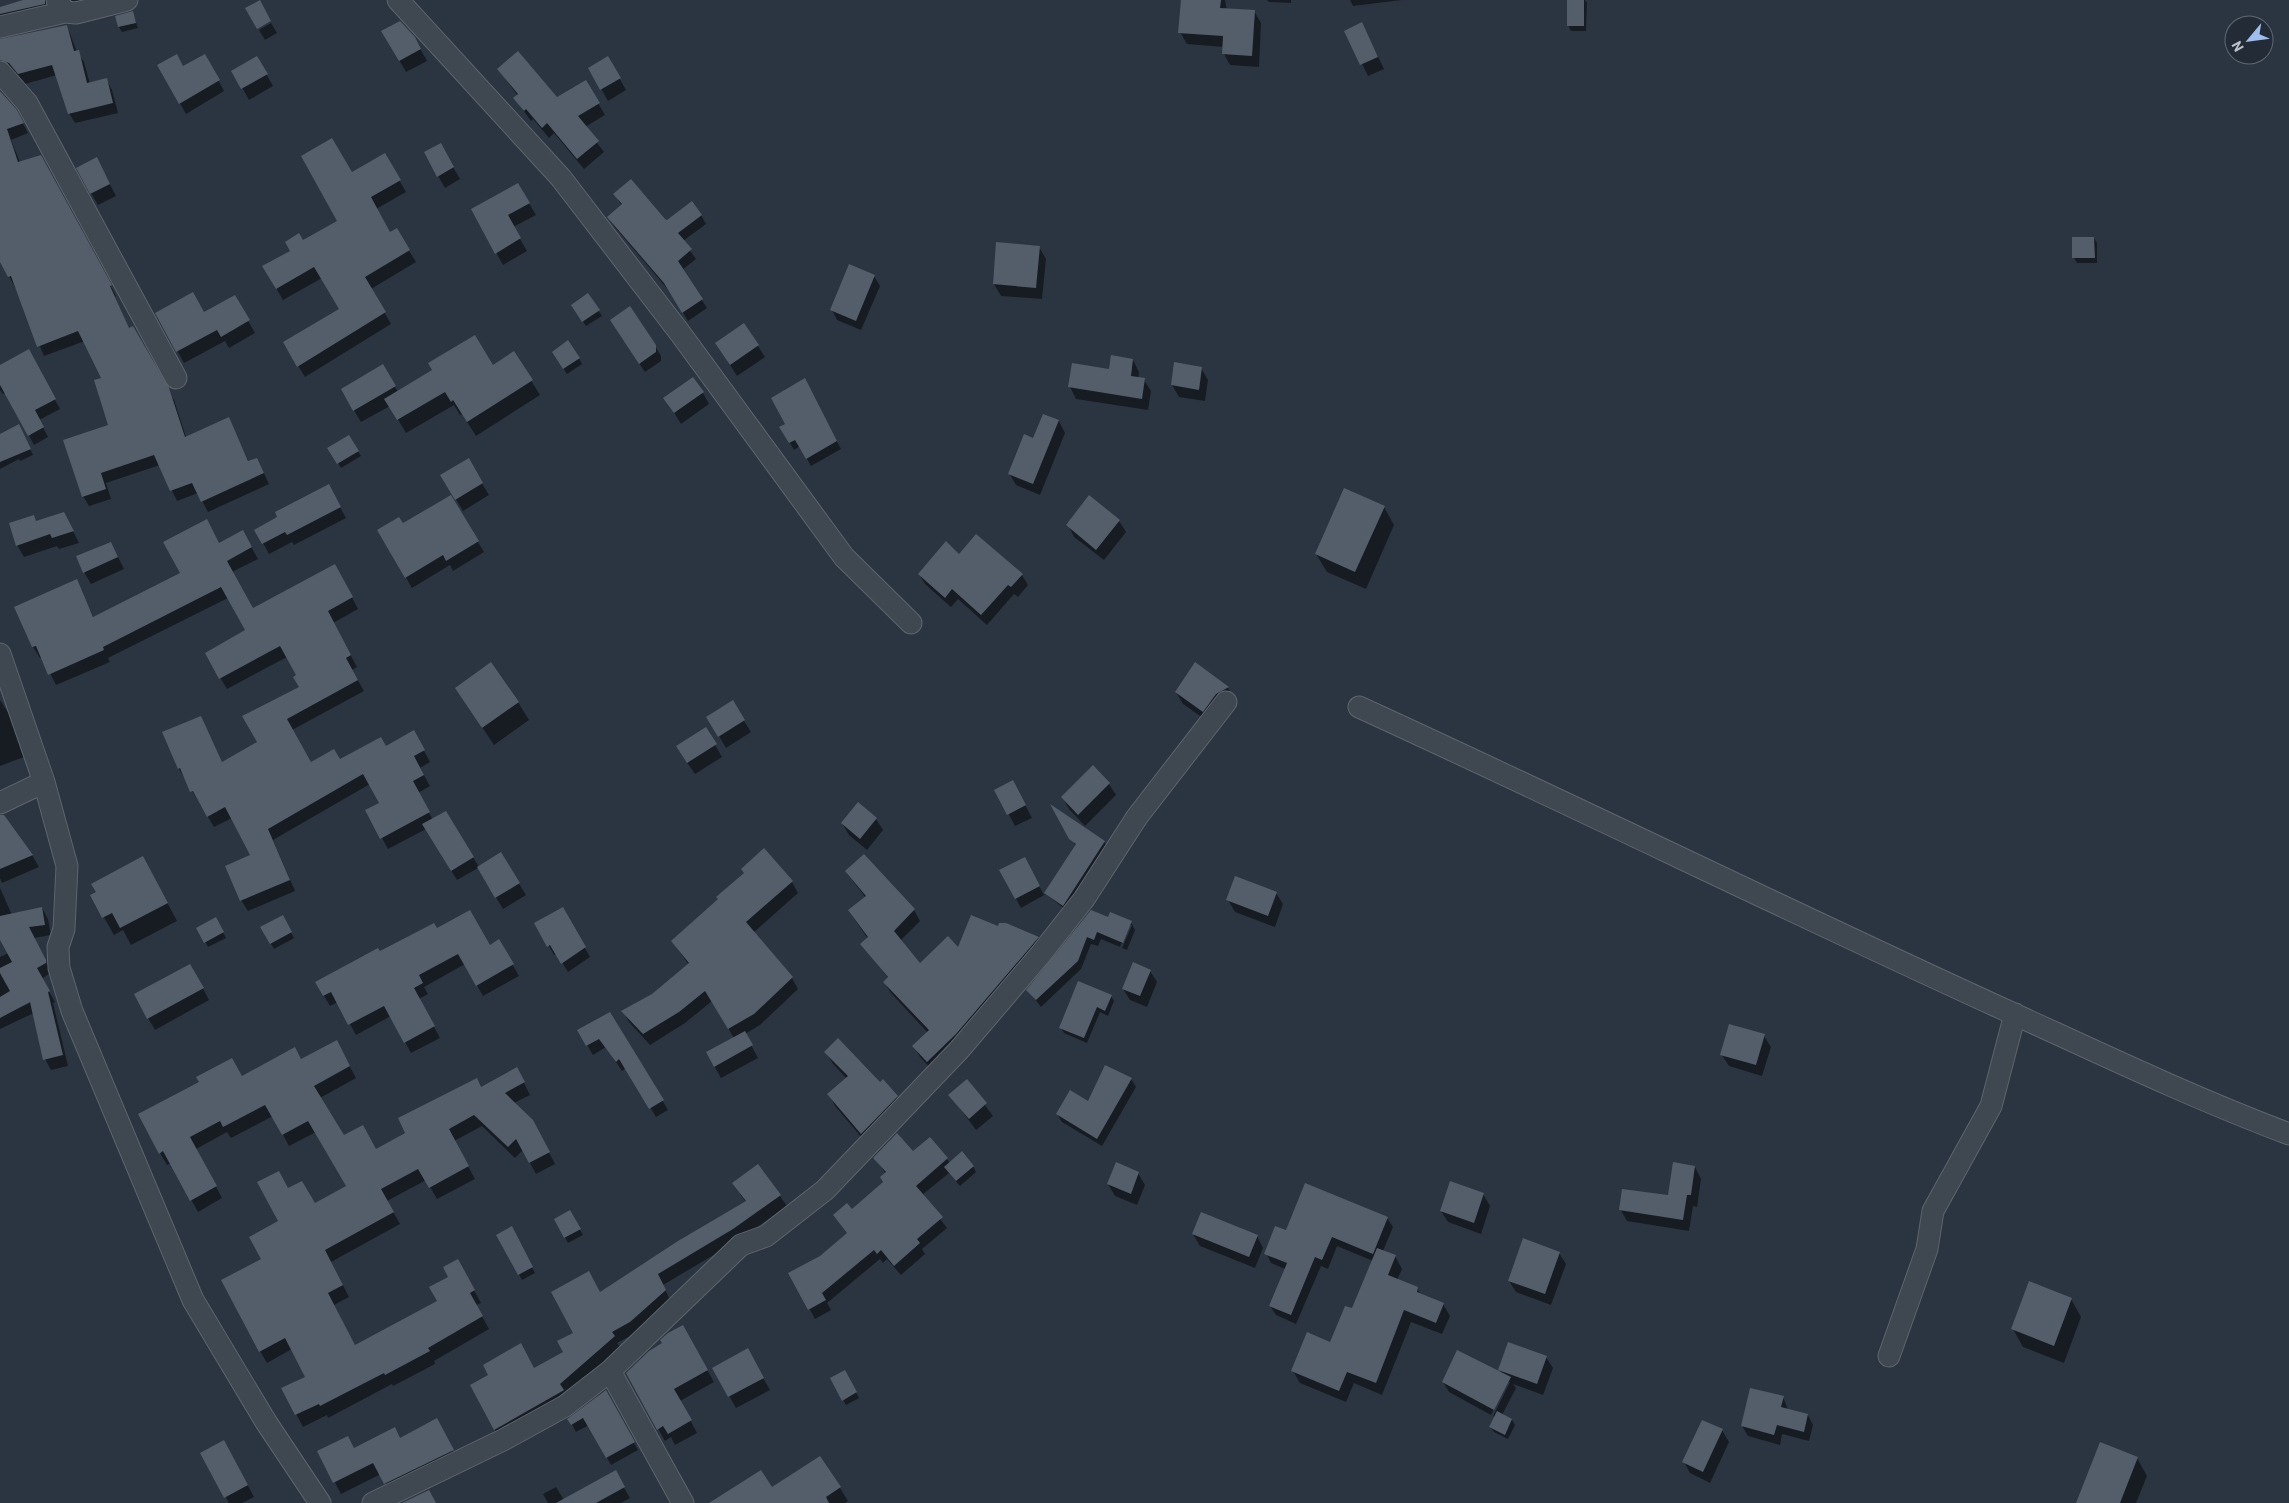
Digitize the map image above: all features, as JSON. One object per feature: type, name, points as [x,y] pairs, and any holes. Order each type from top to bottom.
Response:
[{"type":"street","points":[[0,27],[61,6],[76,13],[128,0]]},
{"type":"street","points":[[398,0],[561,178],[680,333],[844,557],[910,623]]},
{"type":"street","points":[[0,72],[27,103],[176,378]]},
{"type":"street","points":[[0,654],[44,782],[67,866],[64,928],[58,947],[59,968],[72,1012],[193,1300],[266,1422],[320,1503]]},
{"type":"street","points":[[373,1503],[503,1440],[565,1406],[610,1371],[741,1244],[766,1236],[825,1190],[959,1050],[1084,899],[1137,817],[1226,702]]},
{"type":"street","points":[[1359,707],[1556,797],[2015,1014],[2217,1107],[2289,1134]]},
{"type":"street","points":[[0,803],[44,782]]},
{"type":"street","points":[[1889,1356],[1927,1249],[1933,1211],[1991,1106],[2015,1014]]},
{"type":"street","points":[[610,1371],[683,1503]]},
{"type":"building","points":[[23,0],[45,0],[45,4],[0,14],[0,7]]},
{"type":"building","points":[[260,0],[271,21],[257,29],[245,8]]},
{"type":"building","points":[[1181,0],[1221,0],[1220,8],[1255,10],[1252,56],[1222,54],[1223,36],[1178,33]]},
{"type":"building","points":[[1567,0],[1584,0],[1584,26],[1567,26]]},
{"type":"building","points":[[133,11],[136,23],[118,27],[115,16]]},
{"type":"building","points":[[400,21],[415,37],[421,49],[399,61],[381,31]]},
{"type":"building","points":[[1362,22],[1378,57],[1360,65],[1344,31]]},
{"type":"building","points":[[67,25],[74,51],[79,50],[87,83],[107,78],[113,103],[68,114],[52,65],[18,74],[9,63],[0,60],[0,39]]},
{"type":"building","points":[[518,51],[557,97],[586,80],[600,103],[578,116],[599,141],[577,159],[547,123],[542,128],[526,109],[524,111],[513,98],[518,94],[497,69]]},
{"type":"building","points":[[177,54],[183,66],[205,54],[220,80],[179,104],[157,65]]},
{"type":"building","points":[[257,56],[268,74],[241,89],[231,71]]},
{"type":"building","points":[[608,56],[621,78],[600,90],[588,68]]},
{"type":"building","points":[[0,91],[17,110],[24,123],[7,129],[18,162],[41,155],[112,285],[110,286],[129,328],[133,326],[169,388],[185,437],[229,417],[248,461],[257,458],[264,473],[201,502],[192,483],[170,491],[154,455],[101,473],[106,489],[82,497],[63,440],[108,425],[94,380],[101,378],[78,331],[37,347],[11,276],[8,277],[0,262]]},
{"type":"building","points":[[332,138],[352,172],[385,153],[401,180],[371,197],[390,232],[397,228],[410,250],[365,277],[386,312],[297,367],[283,342],[339,309],[314,267],[276,289],[262,266],[290,251],[285,242],[299,233],[303,240],[337,221],[301,156]]},
{"type":"building","points":[[441,143],[454,167],[437,177],[424,152]]},
{"type":"building","points":[[97,157],[110,184],[90,194],[76,168]]},
{"type":"building","points":[[631,179],[665,219],[667,220],[692,201],[702,215],[678,233],[692,249],[678,261],[703,299],[682,313],[664,283],[607,217],[622,204],[613,194]]},
{"type":"building","points":[[518,183],[530,203],[508,215],[521,238],[495,254],[471,209]]},
{"type":"building","points":[[2072,237],[2094,237],[2095,258],[2072,258]]},
{"type":"building","points":[[996,242],[1040,246],[1036,288],[993,284]]},
{"type":"building","points":[[849,264],[875,275],[856,321],[830,310]]},
{"type":"building","points":[[193,292],[204,312],[235,295],[250,320],[221,337],[217,330],[176,352],[155,313]]},
{"type":"building","points":[[588,293],[600,310],[582,322],[571,305]]},
{"type":"building","points":[[630,306],[656,345],[656,352],[639,364],[610,320]]},
{"type":"building","points":[[744,323],[759,345],[730,365],[715,343]]},
{"type":"building","points":[[475,335],[493,365],[514,351],[533,380],[467,422],[453,400],[451,402],[445,392],[397,420],[384,399],[432,370],[428,363]]},
{"type":"building","points":[[568,340],[580,358],[563,369],[552,352]]},
{"type":"building","points":[[29,349],[56,399],[35,410],[44,427],[28,436],[0,385],[0,365]]},
{"type":"building","points":[[1111,355],[1133,359],[1131,376],[1145,378],[1142,399],[1068,387],[1072,363],[1109,369]]},
{"type":"building","points":[[1174,362],[1202,367],[1199,390],[1171,385]]},
{"type":"building","points":[[383,364],[396,386],[353,411],[341,389]]},
{"type":"building","points":[[693,377],[704,392],[674,413],[663,398]]},
{"type":"building","points":[[805,378],[837,441],[806,459],[795,440],[789,443],[779,427],[785,424],[771,398]]},
{"type":"building","points":[[1043,414],[1059,420],[1033,484],[1008,474],[1024,434],[1033,438]]},
{"type":"building","points":[[19,424],[31,449],[0,462],[0,434]]},
{"type":"building","points":[[349,435],[359,451],[337,464],[327,448]]},
{"type":"building","points":[[469,458],[483,483],[455,500],[440,475]]},
{"type":"building","points":[[329,484],[341,507],[287,535],[285,532],[262,544],[254,530],[277,517],[275,512]]},
{"type":"building","points":[[1344,488],[1385,506],[1355,572],[1315,554]]},
{"type":"building","points":[[451,495],[479,541],[446,561],[443,555],[405,578],[377,530],[399,517],[403,523]]},
{"type":"building","points":[[1089,495],[1120,520],[1096,550],[1066,525]]},
{"type":"building","points":[[64,512],[74,531],[52,538],[50,534],[16,546],[9,523],[34,515],[36,521]]},
{"type":"building","points":[[207,519],[219,543],[243,530],[252,547],[227,561],[253,608],[335,564],[353,597],[328,611],[351,655],[346,658],[358,680],[287,719],[311,762],[334,749],[340,759],[381,737],[386,746],[414,730],[425,750],[414,756],[424,775],[413,781],[430,812],[380,839],[365,810],[379,803],[363,774],[268,829],[290,880],[240,901],[225,866],[250,855],[225,807],[207,817],[193,791],[190,792],[162,732],[201,716],[222,762],[257,742],[242,716],[299,687],[293,677],[296,675],[280,646],[219,679],[205,653],[245,630],[221,587],[103,647],[104,650],[48,675],[36,646],[32,647],[14,607],[77,579],[93,617],[180,573],[163,542]]},
{"type":"building","points":[[976,534],[1023,574],[1011,587],[1008,585],[981,615],[952,589],[945,598],[918,574],[946,541],[959,554]]},
{"type":"building","points":[[111,542],[118,557],[83,573],[76,556]]},
{"type":"building","points":[[491,662],[519,702],[482,728],[455,688]]},
{"type":"building","points":[[1195,662],[1229,687],[1216,694],[1203,712],[1175,692]]},
{"type":"building","points":[[733,700],[745,720],[718,737],[706,717]]},
{"type":"building","points":[[706,727],[717,744],[687,763],[676,746]]},
{"type":"building","points":[[1093,765],[1110,783],[1078,815],[1061,797]]},
{"type":"building","points":[[1013,780],[1026,805],[1007,815],[994,790]]},
{"type":"building","points":[[858,802],[877,818],[860,839],[841,823]]},
{"type":"building","points":[[1050,804],[1105,841],[1063,906],[1044,893],[1076,844],[1069,839]]},
{"type":"building","points":[[446,811],[474,857],[451,871],[422,824]]},
{"type":"building","points":[[0,815],[4,815],[33,855],[0,869]]},
{"type":"building","points":[[764,848],[793,881],[746,922],[793,977],[754,1014],[728,1029],[705,991],[679,1012],[643,1034],[621,1011],[652,994],[689,963],[671,941],[718,899],[716,897],[744,873],[741,869]]},
{"type":"building","points":[[501,852],[520,883],[495,898],[477,867]]},
{"type":"building","points":[[864,854],[915,909],[894,931],[920,963],[948,936],[958,947],[971,915],[998,926],[999,923],[1006,923],[1039,937],[956,1034],[927,1062],[912,1046],[929,1030],[883,982],[888,977],[860,944],[868,937],[848,910],[866,896],[845,871]]},
{"type":"building","points":[[143,856],[168,903],[120,928],[112,913],[102,918],[90,895],[96,892],[91,884]]},
{"type":"building","points":[[1025,857],[1040,886],[1015,899],[999,870]]},
{"type":"building","points":[[1235,876],[1277,892],[1268,916],[1226,900]]},
{"type":"building","points":[[42,907],[45,925],[29,927],[46,960],[46,963],[37,968],[50,991],[48,992],[63,1055],[43,1060],[30,1002],[0,1018],[0,997],[10,991],[0,973],[0,968],[12,962],[0,940],[0,916]]},
{"type":"building","points":[[563,907],[586,947],[561,964],[550,945],[547,947],[534,923]]},
{"type":"building","points":[[470,910],[490,945],[499,939],[514,964],[476,986],[458,954],[419,975],[423,983],[414,988],[435,1026],[404,1043],[384,1006],[348,1025],[331,992],[323,996],[315,982],[378,948],[380,951],[434,923],[437,928]]},
{"type":"building","points":[[1091,910],[1108,917],[1110,912],[1132,921],[1123,943],[1097,932],[1094,940],[1087,937],[1078,961],[1036,1000],[1026,990]]},
{"type":"building","points":[[283,915],[292,932],[270,944],[260,927]]},
{"type":"building","points":[[216,917],[224,932],[204,943],[196,928]]},
{"type":"building","points":[[1133,962],[1151,970],[1140,996],[1122,989]]},
{"type":"building","points":[[190,964],[204,988],[147,1019],[134,994]]},
{"type":"building","points":[[1078,981],[1112,995],[1105,1011],[1097,1007],[1084,1038],[1059,1028]]},
{"type":"building","points":[[610,1012],[664,1100],[649,1109],[619,1059],[616,1062],[599,1039],[586,1046],[577,1030]]},
{"type":"building","points":[[1729,1024],[1765,1034],[1756,1065],[1720,1055]]},
{"type":"building","points":[[745,1031],[753,1045],[714,1067],[706,1052]]},
{"type":"building","points":[[838,1038],[880,1082],[883,1079],[898,1096],[861,1134],[827,1094],[848,1076],[824,1052]]},
{"type":"building","points":[[337,1040],[350,1066],[314,1086],[344,1135],[363,1125],[376,1149],[405,1133],[398,1118],[477,1078],[481,1087],[517,1067],[525,1082],[505,1093],[533,1120],[550,1152],[529,1163],[516,1139],[508,1147],[474,1115],[449,1129],[469,1166],[429,1188],[418,1169],[381,1189],[394,1212],[325,1250],[343,1285],[328,1293],[355,1345],[437,1301],[429,1287],[448,1277],[443,1267],[458,1259],[475,1290],[470,1293],[483,1316],[428,1348],[430,1351],[385,1375],[384,1373],[320,1406],[319,1404],[295,1415],[281,1388],[305,1377],[285,1338],[259,1352],[221,1280],[261,1259],[249,1237],[278,1221],[257,1182],[279,1171],[288,1188],[302,1181],[315,1203],[346,1186],[308,1121],[282,1135],[265,1105],[223,1127],[220,1121],[190,1137],[217,1186],[190,1201],[163,1151],[159,1154],[138,1114],[199,1082],[196,1077],[232,1058],[242,1076],[295,1047],[301,1059]]},
{"type":"building","points":[[1105,1065],[1132,1078],[1097,1139],[1056,1114],[1070,1090],[1088,1101]]},
{"type":"building","points":[[967,1079],[987,1103],[969,1119],[948,1095]]},
{"type":"building","points":[[897,1133],[913,1151],[930,1137],[948,1158],[916,1186],[943,1217],[917,1239],[920,1243],[894,1266],[881,1250],[877,1254],[874,1250],[822,1293],[826,1300],[808,1310],[788,1273],[820,1256],[847,1233],[833,1215],[847,1203],[852,1209],[883,1182],[880,1177],[886,1172],[873,1158]]},
{"type":"building","points":[[962,1151],[974,1166],[956,1181],[944,1167]]},
{"type":"building","points":[[1116,1162],[1139,1172],[1131,1194],[1107,1184]]},
{"type":"building","points":[[1673,1162],[1695,1166],[1691,1195],[1687,1195],[1683,1220],[1619,1210],[1622,1189],[1668,1195]]},
{"type":"building","points":[[758,1164],[781,1195],[733,1229],[658,1274],[666,1290],[630,1322],[612,1332],[615,1336],[560,1384],[564,1390],[566,1389],[494,1430],[470,1385],[488,1375],[483,1365],[521,1343],[534,1368],[563,1352],[557,1341],[573,1333],[551,1292],[589,1271],[600,1292],[678,1241],[746,1201],[732,1183]]},
{"type":"building","points":[[1450,1181],[1484,1193],[1474,1223],[1440,1211]]},
{"type":"building","points":[[1305,1183],[1388,1217],[1373,1254],[1332,1237],[1322,1260],[1315,1257],[1291,1315],[1269,1306],[1287,1263],[1264,1254],[1275,1226],[1286,1230]]},
{"type":"building","points":[[570,1210],[581,1229],[564,1238],[554,1219]]},
{"type":"building","points":[[1201,1212],[1258,1235],[1249,1257],[1192,1234]]},
{"type":"building","points":[[512,1226],[533,1267],[518,1275],[496,1235]]},
{"type":"building","points":[[1523,1238],[1560,1252],[1545,1294],[1508,1281]]},
{"type":"building","points":[[1377,1248],[1396,1255],[1388,1275],[1418,1287],[1417,1292],[1444,1303],[1436,1323],[1404,1310],[1376,1383],[1347,1372],[1339,1391],[1291,1371],[1307,1332],[1330,1342],[1345,1306],[1352,1308]]},
{"type":"building","points":[[2029,1281],[2072,1298],[2054,1346],[2011,1329]]},
{"type":"building","points":[[683,1325],[708,1370],[674,1389],[692,1420],[668,1434],[663,1426],[657,1430],[626,1373],[649,1351],[662,1343],[660,1340],[668,1333]]},
{"type":"building","points":[[1508,1342],[1547,1356],[1537,1384],[1498,1370]]},
{"type":"building","points":[[748,1348],[764,1378],[728,1397],[712,1368]]},
{"type":"building","points":[[1457,1350],[1511,1377],[1494,1410],[1442,1382]]},
{"type":"building","points":[[845,1370],[857,1392],[842,1401],[830,1378]]},
{"type":"building","points":[[1750,1388],[1784,1396],[1781,1407],[1808,1414],[1804,1432],[1777,1425],[1774,1435],[1741,1426]]},
{"type":"building","points":[[606,1390],[635,1442],[606,1458],[583,1418],[571,1425],[567,1419]]},
{"type":"building","points":[[1497,1411],[1512,1419],[1505,1435],[1489,1427]]},
{"type":"building","points":[[437,1418],[454,1450],[384,1484],[373,1463],[333,1483],[317,1451],[348,1436],[354,1448],[395,1427],[400,1438]]},
{"type":"building","points":[[1702,1420],[1723,1429],[1703,1472],[1682,1462]]},
{"type":"building","points":[[224,1440],[248,1485],[224,1498],[200,1453]]},
{"type":"building","points":[[2100,1442],[2138,1457],[2120,1503],[2076,1503]]},
{"type":"building","points":[[820,1456],[841,1487],[826,1497],[829,1503],[709,1503],[761,1470],[772,1487]]},
{"type":"building","points":[[616,1470],[625,1487],[596,1503],[556,1503]]},
{"type":"building","points":[[429,1490],[436,1503],[402,1503]]}]
